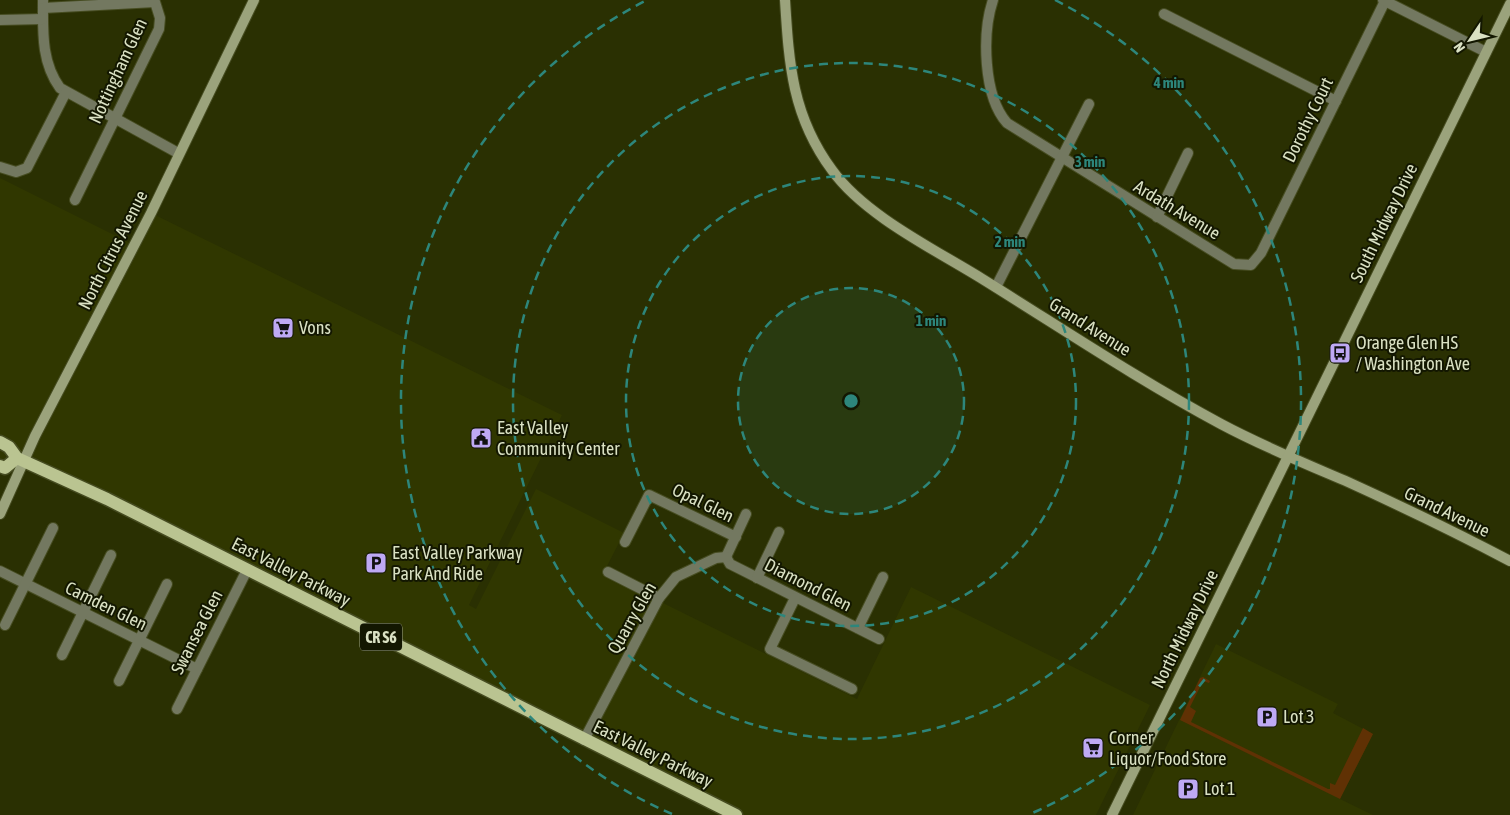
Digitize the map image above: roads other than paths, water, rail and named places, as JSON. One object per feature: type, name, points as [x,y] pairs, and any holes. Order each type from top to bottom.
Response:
[{"type":"main road","name":"East Valley Parkway","points":[[0,442],[9,446],[21,459],[736,815]]},
{"type":"main road","points":[[0,466],[5,468],[21,459]]},
{"type":"street","name":"North Citrus Avenue","points":[[0,514],[21,459],[36,436],[151,213],[178,153],[254,0]]},
{"type":"street","name":"Grand Avenue","points":[[785,0],[786,37],[791,80],[801,114],[811,137],[834,173],[847,187],[887,220],[1138,376],[1221,424],[1287,456],[1391,502],[1510,561]]},
{"type":"street","name":"Ardath Avenue","points":[[993,0],[989,12],[987,36],[990,92],[997,113],[1007,123],[1234,264],[1251,265],[1261,253]]},
{"type":"street","points":[[1384,1],[1486,52]]},
{"type":"street","name":"Dorothy Court","points":[[1261,253],[1384,1]]},
{"type":"street","name":"Nottingham Glen","points":[[43,9],[156,2],[160,18],[159,29],[75,200]]},
{"type":"street","name":"South Midway Drive","points":[[1287,456],[1510,4]]},
{"type":"street","points":[[0,20],[43,9],[45,60],[50,75],[66,92],[116,117],[178,153]]},
{"type":"street","points":[[1164,14],[1336,101]]},
{"type":"street","points":[[0,166],[16,172],[27,168],[66,92]]},
{"type":"street","points":[[996,287],[1089,104]]},
{"type":"street","points":[[1157,217],[1188,153]]},
{"type":"street","name":"North Midway Drive","points":[[1112,815],[1287,456]]},
{"type":"street","name":"Opal Glen","points":[[625,542],[650,495],[736,537]]},
{"type":"street","points":[[726,557],[746,514]]},
{"type":"street","points":[[5,625],[53,528]]},
{"type":"street","points":[[758,578],[779,532]]},
{"type":"street","points":[[62,654],[110,555]]},
{"type":"street","name":"Diamond Glen","points":[[726,557],[730,564],[879,639]]},
{"type":"street","name":"Quarry Glen","points":[[584,740],[659,598],[676,577],[716,558],[726,557]]},
{"type":"street","name":"Swansea Glen","points":[[177,709],[247,570]]},
{"type":"street","name":"Camden Glen","points":[[0,572],[197,669]]},
{"type":"street","points":[[608,572],[659,598]]},
{"type":"street","points":[[858,628],[883,577]]},
{"type":"street","points":[[119,681],[167,584]]},
{"type":"street","points":[[795,598],[770,649],[852,689]]},
{"type":"place","name":"Vons","points":[[283,328]]},
{"type":"place","name":"Orange Glen HS / Washington Ave","points":[[1340,353]]},
{"type":"place","name":"East Valley Community Center","points":[[481,438]]},
{"type":"place","name":"East Valley Parkway Park And Ride","points":[[376,563]]},
{"type":"place","name":"Lot 3","points":[[1267,717]]},
{"type":"place","name":"Corner Liquor/Food Store","points":[[1093,748]]},
{"type":"place","name":"Lot 1","points":[[1188,789]]}]
